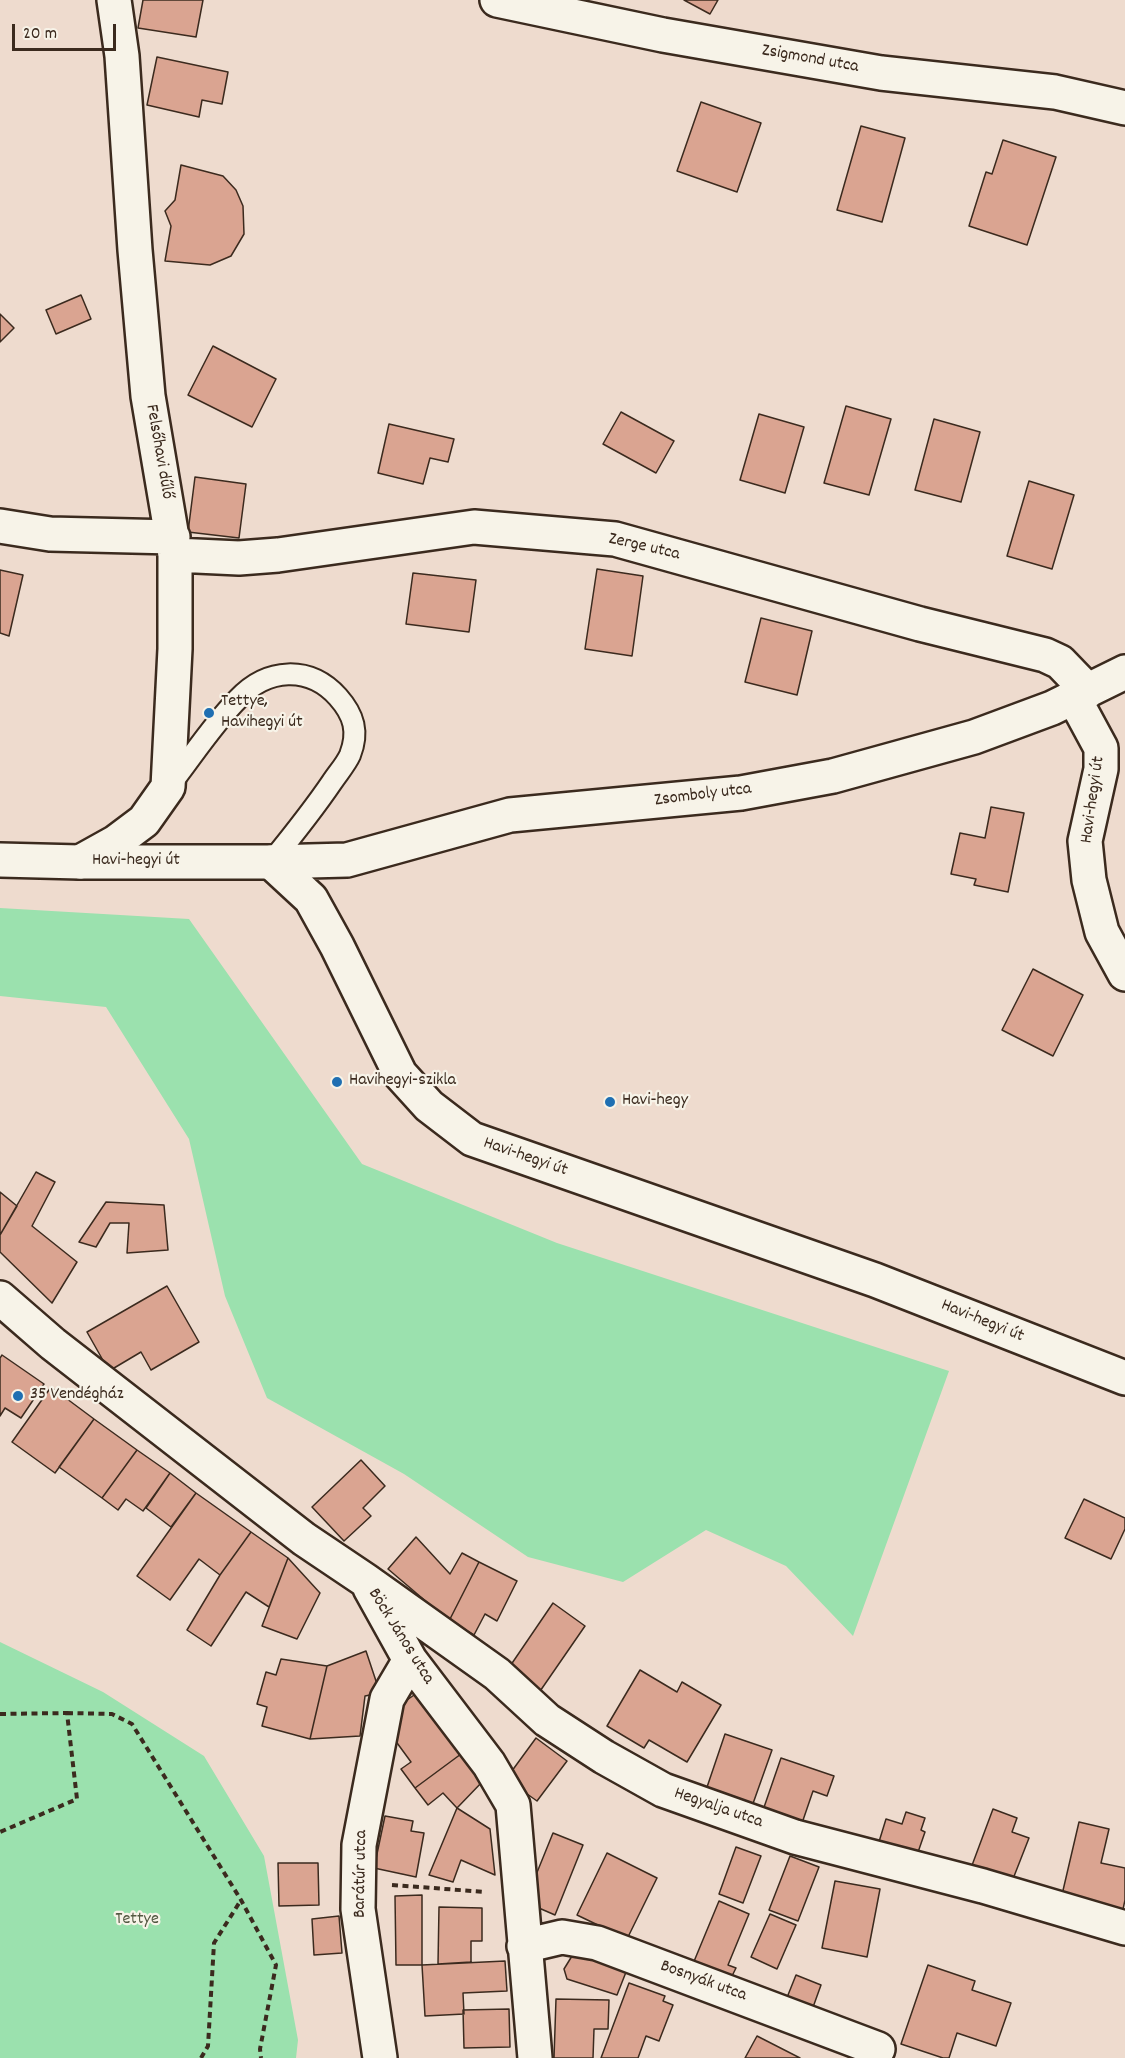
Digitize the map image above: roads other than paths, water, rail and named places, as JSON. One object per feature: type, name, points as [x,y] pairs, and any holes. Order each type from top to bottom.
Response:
[{"type":"street","name":"Felsőhavi dűlő","points":[[114,0],[122,57],[148,396],[174,546],[175,649],[168,787]]},
{"type":"street","name":"Zsigmond utca","points":[[496,0],[663,35],[870,71],[1055,92],[1125,108]]},
{"type":"street","name":"Zerge utca","points":[[0,526],[50,534],[174,546],[239,558],[278,555],[474,527],[615,538],[920,624],[1045,656],[1060,662],[1081,694]]},
{"type":"street","name":"Zsomboly utca","points":[[271,862],[347,860],[510,815],[741,793],[833,776],[974,737],[1052,708],[1124,673]]},
{"type":"street","name":"Havi-hegyi út","points":[[1081,694],[1101,748],[1101,769],[1085,841],[1089,880],[1101,932],[1125,974]]},
{"type":"street","points":[[80,862],[116,842],[144,821],[168,787]]},
{"type":"street","name":"Havi-hegyi út","points":[[0,860],[271,862],[311,899],[337,946],[400,1074],[429,1106],[472,1139],[875,1280],[1125,1378]]},
{"type":"street","name":"Böck János utca","points":[[0,1298],[52,1344],[304,1539],[365,1580],[410,1660],[489,1764],[513,1805],[535,2058]]},
{"type":"street","name":"Hegyalja utca","points":[[365,1580],[496,1674],[547,1720],[604,1757],[663,1790],[795,1837],[983,1886],[1125,1928]]},
{"type":"street","name":"Barátúr utca","points":[[381,2058],[358,1909],[359,1845],[387,1699],[410,1660]]},
{"type":"street","name":"Bosnyák utca","points":[[524,1946],[561,1937],[597,1943],[878,2049]]},
{"type":"lane","points":[[168,787],[239,697],[259,684],[282,674],[302,675],[327,685],[346,706],[356,732],[349,757],[310,814],[271,862]]},
{"type":"place","name":"Tettye, Havihegyi út","points":[[209,713]]},
{"type":"place","name":"Havihegyi-szikla","points":[[337,1082]]},
{"type":"place","name":"Havi-hegy","points":[[610,1102]]},
{"type":"place","name":"35 Vendégház","points":[[18,1396]]},
{"type":"park label","name":"Tettye","points":[[137,1921]]}]
